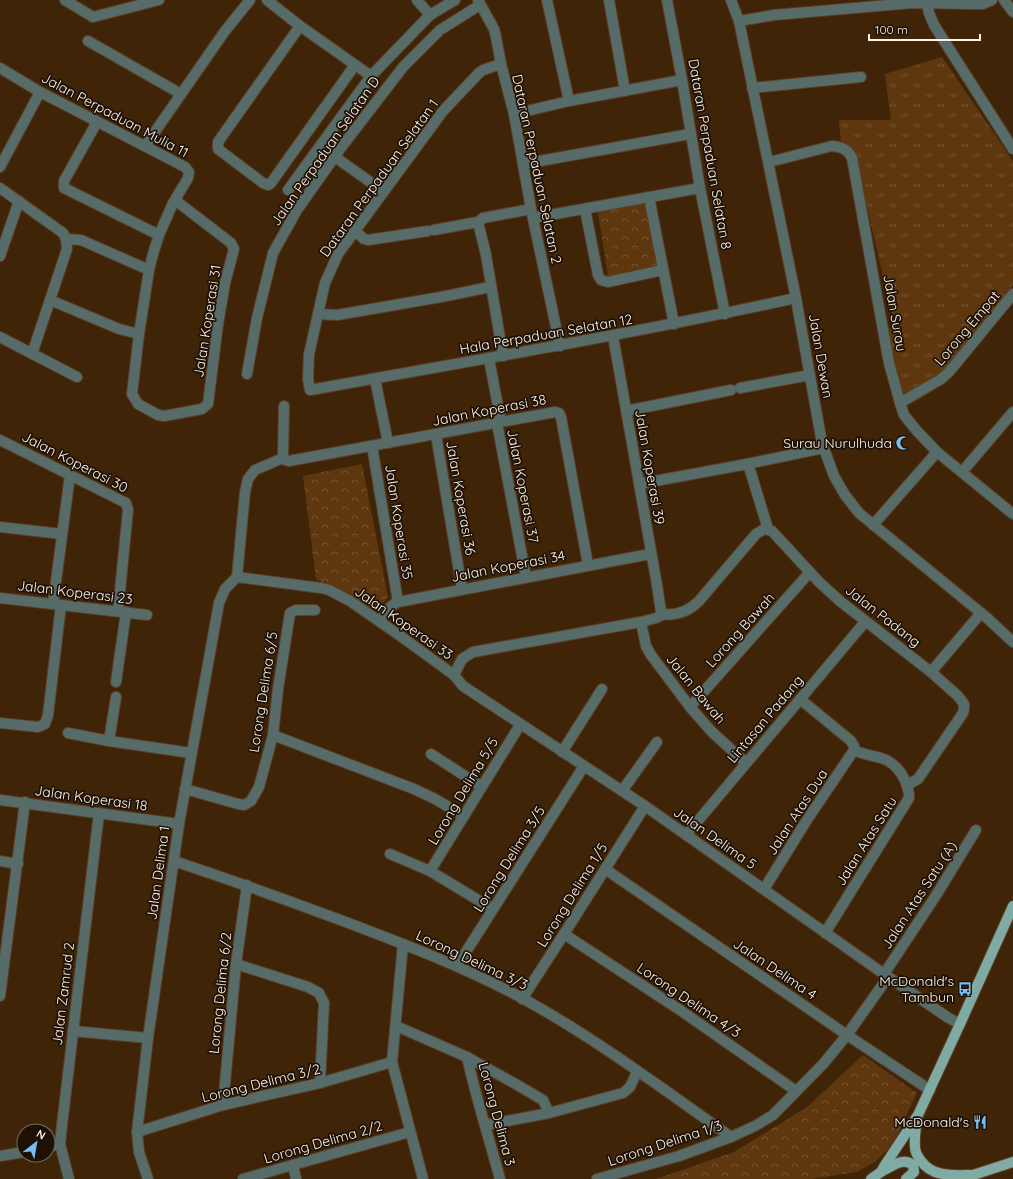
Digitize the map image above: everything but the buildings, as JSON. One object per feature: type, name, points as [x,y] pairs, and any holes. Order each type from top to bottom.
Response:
[{"type":"main road","points":[[880,1172],[918,1115],[1013,906]]},
{"type":"main road","points":[[918,1115],[915,1148],[922,1163],[937,1173],[973,1175]]},
{"type":"main road","points":[[871,1179],[880,1172],[902,1161],[909,1162],[913,1165],[914,1172],[906,1179]]},
{"type":"main road","points":[[960,1179],[1013,1162]]},
{"type":"street","points":[[65,0],[93,17],[159,0]]},
{"type":"street","points":[[145,146],[225,31],[250,0]]},
{"type":"street","points":[[267,0],[300,26],[371,76]]},
{"type":"street","points":[[417,0],[430,16]]},
{"type":"street","points":[[288,190],[371,76],[430,16],[455,0]]},
{"type":"street","points":[[547,0],[570,101]]},
{"type":"street","points":[[609,0],[625,91]]},
{"type":"street","name":"Dataran Perpaduan Selatan 8","points":[[667,0],[700,188],[726,314]]},
{"type":"street","name":"Jalan Dewan","points":[[731,0],[739,21],[752,88],[769,162],[824,448],[834,476],[845,496],[859,513],[981,613],[1013,642]]},
{"type":"street","points":[[739,21],[774,14],[927,3],[983,4],[992,0]]},
{"type":"street","points":[[1004,0],[1013,12]]},
{"type":"street","name":"Dataran Perpaduan Selatan 2","points":[[479,2],[494,29],[501,64],[514,114],[532,214],[560,346]]},
{"type":"street","name":"Jalan Perpaduan Selatan D","points":[[247,374],[257,318],[273,253],[297,210],[403,67],[440,30],[479,2]]},
{"type":"street","points":[[927,3],[934,25],[1013,149]]},
{"type":"street","points":[[300,26],[218,142],[218,149],[263,183],[268,185],[274,180],[355,65]]},
{"type":"street","points":[[88,41],[181,94]]},
{"type":"street","name":"Dataran Perpaduan Selatan 1","points":[[308,379],[309,354],[325,283],[330,268],[338,254],[443,111],[479,73],[483,70],[501,64]]},
{"type":"street","name":"Jalan Perpaduan Mulia 11","points":[[0,68],[40,92],[184,167],[189,172],[188,178],[175,200]]},
{"type":"street","points":[[752,88],[862,77]]},
{"type":"street","points":[[514,114],[570,101],[682,80]]},
{"type":"street","points":[[0,167],[40,92]]},
{"type":"street","points":[[96,122],[64,181],[64,188],[159,235]]},
{"type":"street","points":[[523,164],[690,134]]},
{"type":"street","name":"Jalan Surau","points":[[769,162],[832,146],[839,147],[850,153],[890,362],[904,415],[937,452],[1013,514]]},
{"type":"street","points":[[335,157],[383,191]]},
{"type":"street","points":[[0,188],[63,233],[67,244],[32,354]]},
{"type":"street","points":[[354,231],[364,239],[368,240],[431,231],[478,222],[483,218],[585,209],[700,188]]},
{"type":"street","points":[[649,197],[674,324]]},
{"type":"street","points":[[50,300],[118,329],[139,334],[149,270],[159,235],[175,200]]},
{"type":"street","name":"Jalan Koperasi 31","points":[[139,334],[132,394],[138,404],[158,415],[164,416],[202,409],[208,404],[218,324],[225,283],[234,249],[231,243],[175,200]]},
{"type":"street","points":[[0,256],[19,201]]},
{"type":"street","points":[[585,209],[598,275],[601,280],[608,282],[663,270]]},
{"type":"street","points":[[478,222],[486,255],[490,287],[503,356]]},
{"type":"street","points":[[67,244],[81,240],[149,270]]},
{"type":"street","points":[[318,314],[337,315],[441,298],[490,287]]},
{"type":"street","name":"Lorong Empat","points":[[900,403],[941,379],[949,372],[1013,294]]},
{"type":"street","name":"Hala Perpaduan Selatan 12","points":[[308,379],[310,390],[613,336],[726,314],[796,298]]},
{"type":"street","name":"Jalan Koperasi 39","points":[[613,336],[650,554],[660,602],[660,614]]},
{"type":"street","points":[[0,337],[77,377]]},
{"type":"street","name":"Jalan Koperasi 37","points":[[489,359],[526,577]]},
{"type":"street","points":[[626,411],[810,375]]},
{"type":"street","points":[[375,379],[388,443]]},
{"type":"street","points":[[237,577],[245,492],[248,479],[255,470],[283,458],[284,406]]},
{"type":"street","name":"Jalan Koperasi 38","points":[[283,458],[284,460],[289,461],[554,412],[560,415],[588,565]]},
{"type":"street","points":[[962,472],[1013,412]]},
{"type":"street","name":"Jalan Koperasi 36","points":[[436,435],[462,590]]},
{"type":"street","name":"Jalan Koperasi 30","points":[[0,440],[126,503],[128,510],[122,612]]},
{"type":"street","name":"Jalan Koperasi 35","points":[[372,446],[398,602]]},
{"type":"street","points":[[639,484],[824,448]]},
{"type":"street","points":[[873,525],[937,452]]},
{"type":"street","points":[[747,464],[768,529]]},
{"type":"street","points":[[0,723],[38,727],[45,724],[48,715],[62,534],[70,475]]},
{"type":"street","points":[[0,527],[62,534]]},
{"type":"street","name":"Jalan Koperasi 33","points":[[237,577],[329,590],[350,601],[454,675],[462,659],[469,653],[476,651],[641,622],[656,618],[660,614],[680,614],[692,608],[699,602],[756,534],[764,529],[768,529]]},
{"type":"street","name":"Jalan Padang","points":[[768,529],[776,534],[810,572],[841,602],[931,672],[958,696],[964,704],[964,708],[963,713],[953,728]]},
{"type":"street","name":"Jalan Koperasi 34","points":[[398,602],[650,554]]},
{"type":"street","name":"Lorong Bawah","points":[[690,707],[810,572]]},
{"type":"street","name":"Jalan Delima 1","points":[[148,1179],[139,1152],[137,1132],[148,1038],[179,824],[219,603],[225,589],[237,577]]},
{"type":"street","name":"Jalan Koperasi 23","points":[[0,598],[147,615]]},
{"type":"street","points":[[380,622],[392,605],[398,602]]},
{"type":"street","name":"Lorong Delima 6/5","points":[[185,790],[244,805],[248,804],[254,797],[259,787],[273,735],[278,689],[290,614],[296,610],[315,610]]},
{"type":"street","points":[[116,682],[122,612]]},
{"type":"street","points":[[931,672],[981,613]]},
{"type":"street","name":"Jalan Bawah","points":[[641,622],[646,646],[651,655],[690,707],[712,732],[746,763]]},
{"type":"street","name":"Lintasan Padang","points":[[686,834],[865,622]]},
{"type":"street","name":"Jalan Delima 5","points":[[454,675],[462,686],[645,806],[886,975],[947,1017],[960,1024]]},
{"type":"street","points":[[562,752],[602,689]]},
{"type":"street","points":[[109,741],[116,697]]},
{"type":"street","points":[[800,699],[851,741],[854,746],[854,750],[865,755],[882,758],[890,762],[897,768],[907,785]]},
{"type":"street","name":"Lorong Delima 5/5","points":[[430,871],[520,725]]},
{"type":"street","name":"Jalan Atas Satu","points":[[825,932],[907,803],[909,798],[907,785],[918,779],[953,728]]},
{"type":"street","points":[[68,733],[109,741],[191,753]]},
{"type":"street","points":[[273,735],[414,789],[464,816]]},
{"type":"street","points":[[622,791],[657,742]]},
{"type":"street","name":"Jalan Atas Dua","points":[[764,889],[804,823],[854,750]]},
{"type":"street","points":[[431,754],[482,787]]},
{"type":"street","name":"Lorong Delima 3/5","points":[[457,966],[584,766]]},
{"type":"street","name":"Jalan Koperasi 18","points":[[0,800],[25,802],[179,824]]},
{"type":"street","points":[[0,996],[5,923],[18,864],[25,802]]},
{"type":"street","name":"Lorong Delima 1/5","points":[[522,999],[645,806]]},
{"type":"street","name":"Jalan Zamrud 2","points":[[69,1179],[60,1144],[99,812]]},
{"type":"street","name":"Jalan Atas Satu (A)","points":[[886,975],[976,830]]},
{"type":"street","points":[[390,854],[430,871],[493,910]]},
{"type":"street","name":"Lorong Delima 3/3","points":[[174,861],[247,885],[457,966],[522,999],[572,1028],[731,1137]]},
{"type":"street","points":[[0,862],[18,864]]},
{"type":"street","name":"Jalan Delima 4","points":[[605,869],[847,1035],[931,1088]]},
{"type":"street","name":"Lorong Delima 6/2","points":[[223,1105],[236,964],[247,885]]},
{"type":"street","name":"Lorong Delima 4/3","points":[[564,934],[680,1010],[796,1091]]},
{"type":"street","points":[[403,944],[392,1062],[423,1179]]},
{"type":"street","points":[[236,964],[308,987],[319,993],[324,1003],[320,1083]]},
{"type":"street","name":"Lorong Delima 1/3","points":[[597,1179],[679,1156],[731,1137],[755,1126],[773,1115],[824,1063],[847,1035],[886,975]]},
{"type":"street","points":[[396,1026],[467,1057],[544,1100],[549,1113]]},
{"type":"street","points":[[73,1031],[148,1038]]},
{"type":"street","name":"Lorong Delima 3","points":[[467,1057],[473,1088],[486,1125],[500,1179]]},
{"type":"street","name":"Lorong Delima 3/2","points":[[137,1132],[223,1105],[320,1083],[392,1062]]},
{"type":"street","points":[[486,1125],[549,1113],[623,1093],[630,1087],[637,1072]]},
{"type":"street","name":"Lorong Delima 2/2","points":[[243,1179],[410,1132]]},
{"type":"street","points":[[56,1145],[60,1144]]},
{"type":"street","points":[[0,1156],[16,1153]]},
{"type":"street","points":[[293,1165],[296,1179]]},
{"type":"green space","points":[[942,57],[1013,161],[1013,285],[957,357],[937,376],[904,396],[885,330],[895,327],[854,152],[841,142],[839,120],[891,120],[885,74]]},
{"type":"green space","points":[[648,199],[661,267],[608,276],[597,206]]},
{"type":"green space","points":[[362,464],[388,597],[375,615],[316,579],[303,476]]},
{"type":"green space","points":[[863,1055],[917,1093],[893,1144],[875,1162],[857,1172],[811,1179],[656,1179],[734,1152],[807,1107]]},
{"type":"place","name":"Surau Nurulhuda","points":[[903,443]]},
{"type":"place","name":"McDonald's Tambun","points":[[965,989]]},
{"type":"place","name":"McDonald's","points":[[980,1122]]}]
